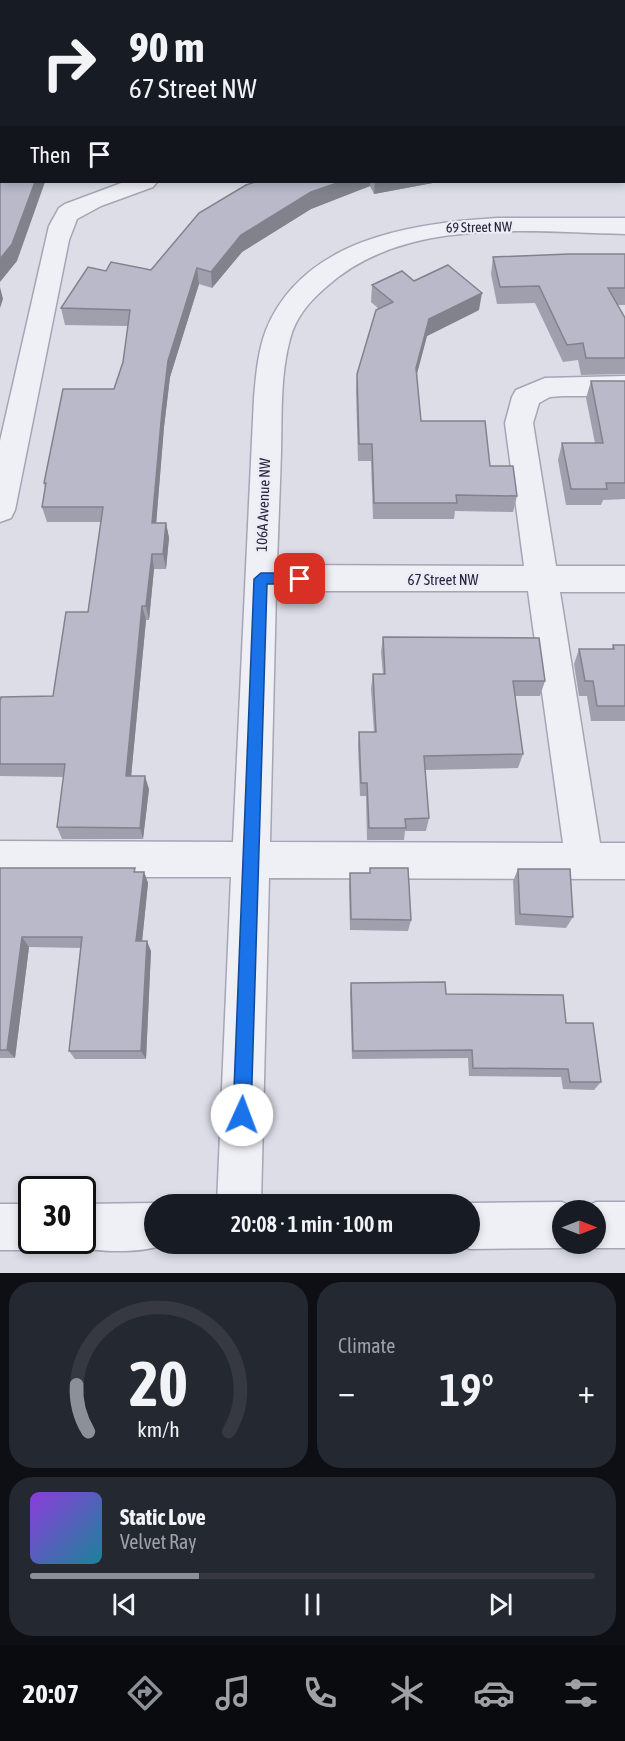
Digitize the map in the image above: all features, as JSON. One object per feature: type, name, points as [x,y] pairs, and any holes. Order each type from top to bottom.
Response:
[{"type":"street","points":[[0,510],[57,240],[64,221],[74,210],[142,183]]},
{"type":"street","name":"69 Street NW","points":[[339,264],[390,240],[440,228],[625,226]]},
{"type":"street","name":"106A Avenue NW","points":[[238,1194],[268,395],[275,340],[286,315],[302,293],[339,264]]},
{"type":"street","points":[[584,861],[519,423],[526,397],[545,388],[625,386]]},
{"type":"street","name":"67 Street NW","points":[[261,579],[625,579]]},
{"type":"street","points":[[0,859],[625,861]]},
{"type":"street","points":[[96,1227],[144,1226]]},
{"type":"street","points":[[480,1226],[552,1226]]},
{"type":"street","points":[[606,1226],[625,1226]]},
{"type":"street","points":[[0,1227],[18,1227]]},
{"type":"building","points":[[0,183],[35,183],[12,244],[0,259]]},
{"type":"building","points":[[252,183],[337,183],[311,192],[241,235],[211,272],[197,268],[168,361],[152,523],[166,523],[163,554],[152,554],[146,606],[142,606],[126,776],[145,776],[140,828],[57,827],[65,764],[0,764],[0,701],[1,697],[53,696],[66,612],[88,612],[103,507],[42,507],[46,483],[44,483],[63,389],[114,389],[123,362],[130,310],[61,308],[88,267],[106,271],[111,262],[151,270],[199,213]]},
{"type":"building","points":[[625,254],[625,288],[608,288],[625,318],[625,358],[586,358],[583,343],[567,345],[539,286],[500,287],[493,257]]},
{"type":"building","points":[[448,265],[482,293],[429,319],[416,368],[421,421],[485,421],[490,466],[513,466],[517,496],[456,495],[457,503],[374,503],[372,444],[359,444],[357,374],[376,310],[393,302],[372,285],[402,271],[414,281]]},
{"type":"building","points":[[591,381],[625,381],[625,483],[606,483],[607,489],[571,489],[562,443],[603,443]]},
{"type":"building","points":[[383,637],[539,638],[545,681],[513,681],[523,754],[424,756],[429,818],[405,819],[406,828],[369,828],[367,783],[361,783],[359,732],[376,732],[373,674],[385,674]]},
{"type":"building","points":[[613,645],[625,645],[625,706],[597,706],[593,681],[585,681],[579,649],[614,649]]},
{"type":"building","points":[[0,868],[135,868],[134,872],[144,872],[136,941],[147,941],[141,1051],[69,1051],[82,937],[22,937],[7,1050],[0,1050]]},
{"type":"building","points":[[370,868],[408,868],[411,920],[351,919],[350,873],[370,873]]},
{"type":"building","points":[[518,869],[570,869],[573,917],[520,914]]},
{"type":"building","points":[[445,982],[446,994],[563,995],[566,1023],[593,1023],[601,1082],[570,1082],[568,1069],[473,1068],[472,1050],[353,1051],[351,983]]},
{"type":"route","points":[[242,1115],[261,579],[300,579]]}]
